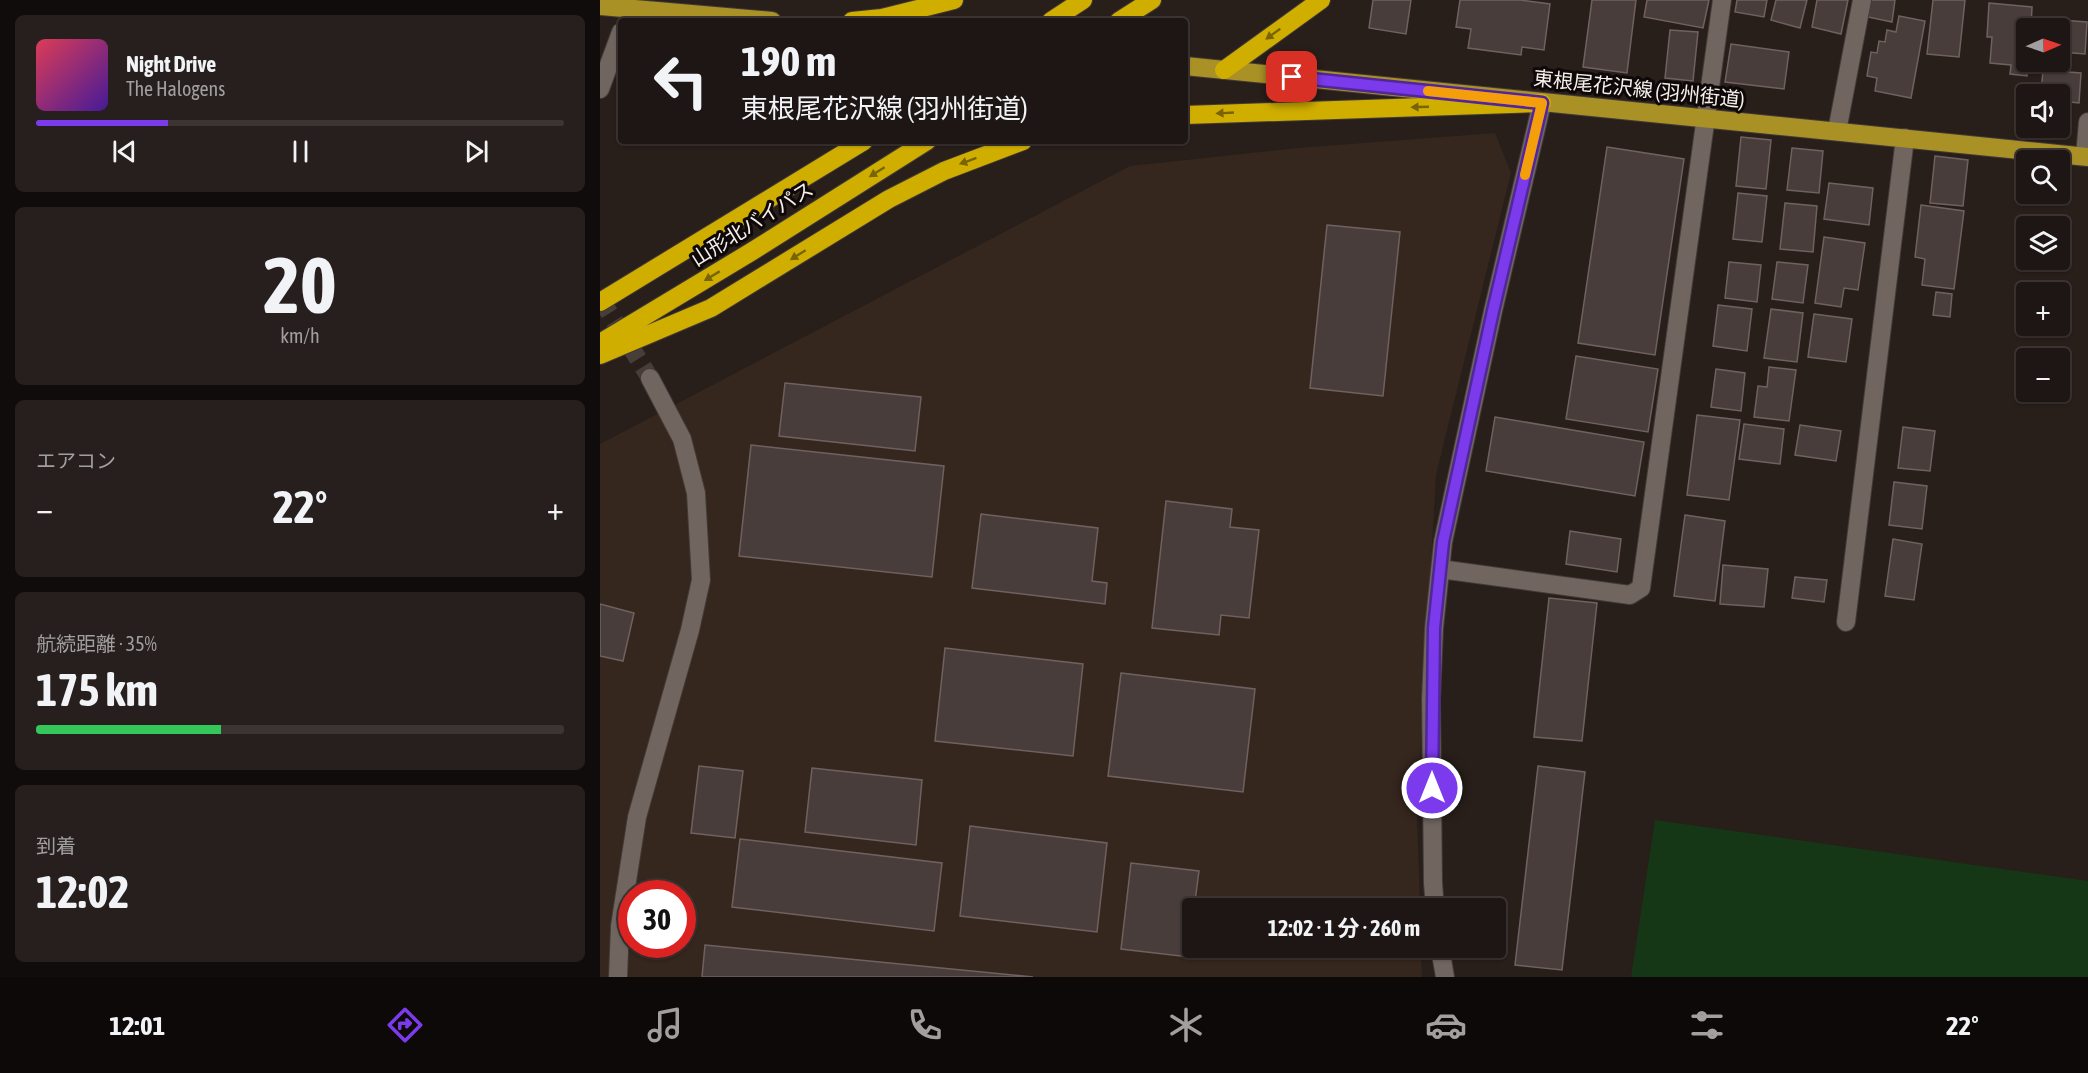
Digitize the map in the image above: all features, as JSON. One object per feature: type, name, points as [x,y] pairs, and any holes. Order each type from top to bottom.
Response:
[{"type":"highway","points":[[882,18],[954,0]]},
{"type":"highway","points":[[1056,18],[1083,0]]},
{"type":"highway","points":[[1124,18],[1152,0]]},
{"type":"highway","points":[[1224,70],[1321,0]]},
{"type":"highway","points":[[1188,115],[1542,103]]},
{"type":"highway","name":"山形北バイパス","points":[[600,302],[859,144]]},
{"type":"highway","name":"山形北バイパス","points":[[600,344],[922,144]]},
{"type":"highway","points":[[600,355],[711,308],[889,199],[944,171],[1015,144]]},
{"type":"main road","points":[[600,6],[733,18]]},
{"type":"main road","name":"東根尾花沢線 (羽州街道)","points":[[1188,66],[2087,157]]},
{"type":"street","points":[[1440,569],[1630,595],[1641,588],[1722,0]]},
{"type":"street","points":[[1837,131],[1862,0]]},
{"type":"street","points":[[600,89],[618,40]]},
{"type":"street","points":[[1434,898],[1431,699],[1434,628],[1443,542],[1490,323],[1542,103]]},
{"type":"street","points":[[2087,157],[2088,122]]},
{"type":"street","points":[[1846,622],[1905,138]]},
{"type":"street","points":[[618,977],[620,926],[637,817],[690,630],[701,580],[696,493],[682,439],[650,378]]},
{"type":"street","points":[[1442,958],[1445,977]]},
{"type":"shaded area","points":[[1495,133],[1511,173],[1436,475],[1417,813],[1420,898],[1182,898],[1182,958],[1421,958],[1422,977],[600,977],[600,444],[1130,166],[1297,148]]},
{"type":"green space","points":[[1655,820],[2088,881],[2088,977],[1631,977]]},
{"type":"building","points":[[1373,0],[1411,0],[1406,34],[1369,28]]},
{"type":"building","points":[[1460,0],[1520,0],[1550,4],[1544,50],[1522,47],[1521,55],[1468,48],[1471,29],[1456,27]]},
{"type":"building","points":[[1592,0],[1636,0],[1627,73],[1583,67]]},
{"type":"building","points":[[1647,0],[1709,0],[1703,28],[1644,17]]},
{"type":"building","points":[[1737,0],[1767,0],[1764,17],[1735,12]]},
{"type":"building","points":[[1776,0],[1807,0],[1800,28],[1771,20]]},
{"type":"building","points":[[1817,0],[1848,0],[1841,34],[1812,27]]},
{"type":"building","points":[[1871,0],[1895,0],[1892,22],[1868,17]]},
{"type":"building","points":[[1933,0],[1965,0],[1959,57],[1927,54]]},
{"type":"building","points":[[1989,3],[2032,7],[2031,18],[2016,18],[2016,72],[2027,72],[2027,76],[2010,74],[2011,65],[1990,63],[1992,37],[1987,37]]},
{"type":"building","points":[[1899,16],[1925,21],[1911,98],[1875,91],[1877,78],[1867,76],[1871,52],[1877,53],[1879,41],[1885,42],[1887,30],[1896,32]]},
{"type":"building","points":[[2070,21],[2087,22],[2085,54],[2070,53]]},
{"type":"building","points":[[1670,30],[1698,32],[1693,81],[1665,78]]},
{"type":"building","points":[[1731,44],[1789,52],[1784,89],[1725,82]]},
{"type":"building","points":[[2043,72],[2081,73],[2079,103],[2070,102],[2070,84],[2042,84]]},
{"type":"building","points":[[1741,137],[1771,140],[1766,189],[1736,186]]},
{"type":"building","points":[[1607,147],[1684,159],[1655,355],[1578,343]]},
{"type":"building","points":[[1792,148],[1823,151],[1819,193],[1787,190]]},
{"type":"building","points":[[1935,156],[1968,160],[1963,206],[1930,203]]},
{"type":"building","points":[[1829,183],[1873,188],[1869,225],[1824,219]]},
{"type":"building","points":[[1738,193],[1767,196],[1762,242],[1733,239]]},
{"type":"building","points":[[1785,203],[1817,206],[1813,252],[1780,249]]},
{"type":"building","points":[[1921,205],[1964,211],[1954,289],[1922,285],[1925,259],[1915,257]]},
{"type":"building","points":[[1327,225],[1400,232],[1383,396],[1310,388]]},
{"type":"building","points":[[1824,237],[1865,243],[1858,290],[1844,288],[1841,307],[1815,303]]},
{"type":"building","points":[[1729,262],[1761,265],[1757,302],[1725,298]]},
{"type":"building","points":[[1777,262],[1808,265],[1803,303],[1772,299]]},
{"type":"building","points":[[1936,292],[1952,294],[1950,317],[1933,315]]},
{"type":"building","points":[[1718,305],[1752,309],[1747,351],[1713,346]]},
{"type":"building","points":[[1771,309],[1803,313],[1797,362],[1764,358]]},
{"type":"building","points":[[1814,314],[1852,319],[1846,362],[1808,357]]},
{"type":"building","points":[[1576,356],[1658,369],[1648,432],[1566,419]]},
{"type":"building","points":[[1769,367],[1796,370],[1789,421],[1754,417],[1758,386],[1767,387]]},
{"type":"building","points":[[1716,369],[1745,373],[1741,411],[1711,407]]},
{"type":"building","points":[[785,383],[921,397],[915,451],[779,436]]},
{"type":"building","points":[[1697,415],[1740,420],[1729,500],[1687,495]]},
{"type":"building","points":[[1495,417],[1644,442],[1635,496],[1486,471]]},
{"type":"building","points":[[1744,424],[1784,429],[1780,464],[1739,459]]},
{"type":"building","points":[[1800,425],[1841,431],[1836,461],[1795,455]]},
{"type":"building","points":[[1903,427],[1935,431],[1930,471],[1898,468]]},
{"type":"building","points":[[751,445],[944,466],[932,577],[739,556]]},
{"type":"building","points":[[1894,482],[1927,486],[1922,529],[1889,525]]},
{"type":"building","points":[[1166,501],[1232,509],[1230,527],[1259,530],[1249,618],[1221,615],[1219,635],[1152,628]]},
{"type":"building","points":[[981,514],[1098,528],[1092,581],[1107,583],[1105,604],[972,588]]},
{"type":"building","points":[[1685,515],[1725,521],[1715,601],[1674,596]]},
{"type":"building","points":[[1570,531],[1621,539],[1617,572],[1566,564]]},
{"type":"building","points":[[1893,539],[1922,544],[1914,600],[1885,596]]},
{"type":"building","points":[[1723,565],[1768,569],[1764,607],[1720,604]]},
{"type":"building","points":[[1795,577],[1827,580],[1824,602],[1792,598]]},
{"type":"building","points":[[1549,598],[1597,603],[1582,741],[1534,737]]},
{"type":"building","points":[[600,604],[634,613],[623,661],[600,656]]},
{"type":"building","points":[[945,648],[1083,664],[1073,756],[935,741]]},
{"type":"building","points":[[1121,673],[1255,689],[1243,792],[1108,776]]},
{"type":"building","points":[[699,766],[743,771],[735,838],[691,833]]},
{"type":"building","points":[[1538,766],[1585,772],[1562,970],[1515,965]]},
{"type":"building","points":[[812,768],[922,780],[916,845],[805,832]]},
{"type":"building","points":[[970,826],[1107,843],[1097,932],[960,916]]},
{"type":"building","points":[[740,839],[942,863],[934,931],[732,907]]},
{"type":"building","points":[[1131,863],[1199,871],[1195,898],[1182,898],[1182,956],[1121,949]]},
{"type":"building","points":[[705,945],[1033,977],[702,977]]},
{"type":"tunnel","points":[[600,298],[650,378]]},
{"type":"slow traffic","points":[[1428,91],[1542,103],[1525,175]]},
{"type":"route","points":[[1292,77],[1542,103],[1493,311],[1443,542],[1434,628],[1431,699],[1432,788]]}]
